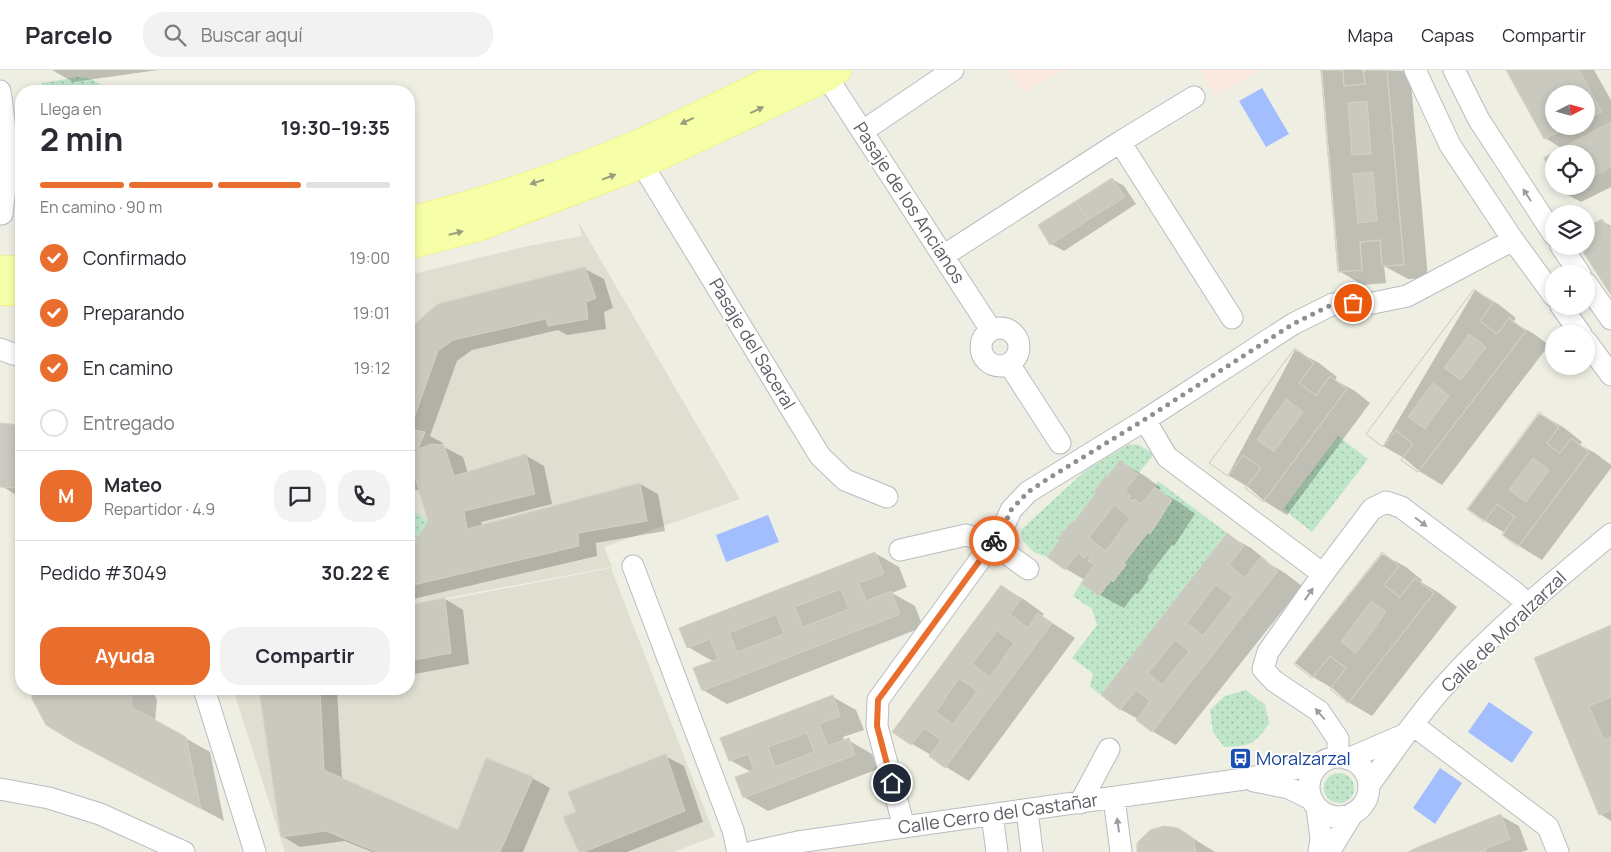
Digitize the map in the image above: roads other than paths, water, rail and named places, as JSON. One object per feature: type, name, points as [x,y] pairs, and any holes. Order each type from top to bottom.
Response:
[{"type":"main road","points":[[415,220],[444,213],[550,178],[636,145],[784,72]]},
{"type":"main road","points":[[415,243],[481,226],[642,164],[832,73]]},
{"type":"main road","points":[[0,270],[15,270]]},
{"type":"main road","points":[[0,291],[15,292]]},
{"type":"street","points":[[863,131],[953,70]]},
{"type":"street","points":[[1415,70],[1450,145],[1513,240],[1545,284]]},
{"type":"street","points":[[1454,70],[1479,120],[1545,222]]},
{"type":"street","name":"Pasaje de los Ancianos","points":[[832,73],[863,131],[991,330],[1004,328],[1010,331],[1018,341],[1018,354],[1010,364],[1060,442]]},
{"type":"street","points":[[0,91],[6,128],[8,213]]},
{"type":"street","points":[[943,256],[1120,142],[1194,97]]},
{"type":"street","points":[[6,128],[15,154]]},
{"type":"street","points":[[1120,142],[1232,318]]},
{"type":"street","name":"Pasaje del Saceral","points":[[642,164],[820,456],[844,480],[888,497]]},
{"type":"street","points":[[904,828],[877,726],[878,700],[1003,528],[1011,510],[1028,492],[1293,324],[1333,304],[1373,303],[1407,296],[1513,240]]},
{"type":"street","points":[[1595,296],[1611,319]]},
{"type":"street","points":[[0,349],[15,354]]},
{"type":"street","points":[[1595,353],[1611,374]]},
{"type":"street","points":[[1144,420],[1167,457],[1323,574]]},
{"type":"street","points":[[1335,760],[1338,739],[1319,711],[1274,681],[1263,669],[1268,652],[1372,509],[1386,502],[1401,507],[1513,590],[1528,604]]},
{"type":"street","name":"Calle de Moralzarzal","points":[[1369,785],[1410,729],[1451,679],[1528,604],[1611,534]]},
{"type":"street","points":[[900,550],[966,536],[992,543],[1028,569]]},
{"type":"street","points":[[633,566],[733,830],[738,852]]},
{"type":"street","points":[[206,695],[255,852]]},
{"type":"street","points":[[1410,729],[1548,827],[1558,852]]},
{"type":"street","name":"Calle Cerro del Castañar","points":[[752,852],[798,842],[1244,779],[1335,760],[1410,729]]},
{"type":"street","points":[[1080,803],[1109,749]]},
{"type":"street","points":[[1319,852],[1321,839],[1314,804],[1309,792],[1309,782],[1313,772],[1335,760],[1360,766],[1366,775],[1369,785],[1364,805],[1353,814],[1329,852]]},
{"type":"street","name":"Calle Cerro del Castañar","points":[[1244,779],[1289,788],[1326,814],[1336,817],[1353,814]]},
{"type":"street","points":[[0,789],[49,798],[100,814],[184,852]]},
{"type":"street","points":[[1114,798],[1122,852]]},
{"type":"street","points":[[1027,810],[1032,852]]},
{"type":"street","points":[[992,815],[997,852]]},
{"type":"water","points":[[1262,88],[1289,134],[1266,147],[1239,101]]},
{"type":"water","points":[[768,515],[779,542],[726,562],[716,535]]},
{"type":"water","points":[[1489,702],[1533,732],[1512,763],[1468,732]]},
{"type":"water","points":[[1440,768],[1462,783],[1435,824],[1413,808]]},
{"type":"place","name":"Moralzarzal","points":[[1240,759]]}]
